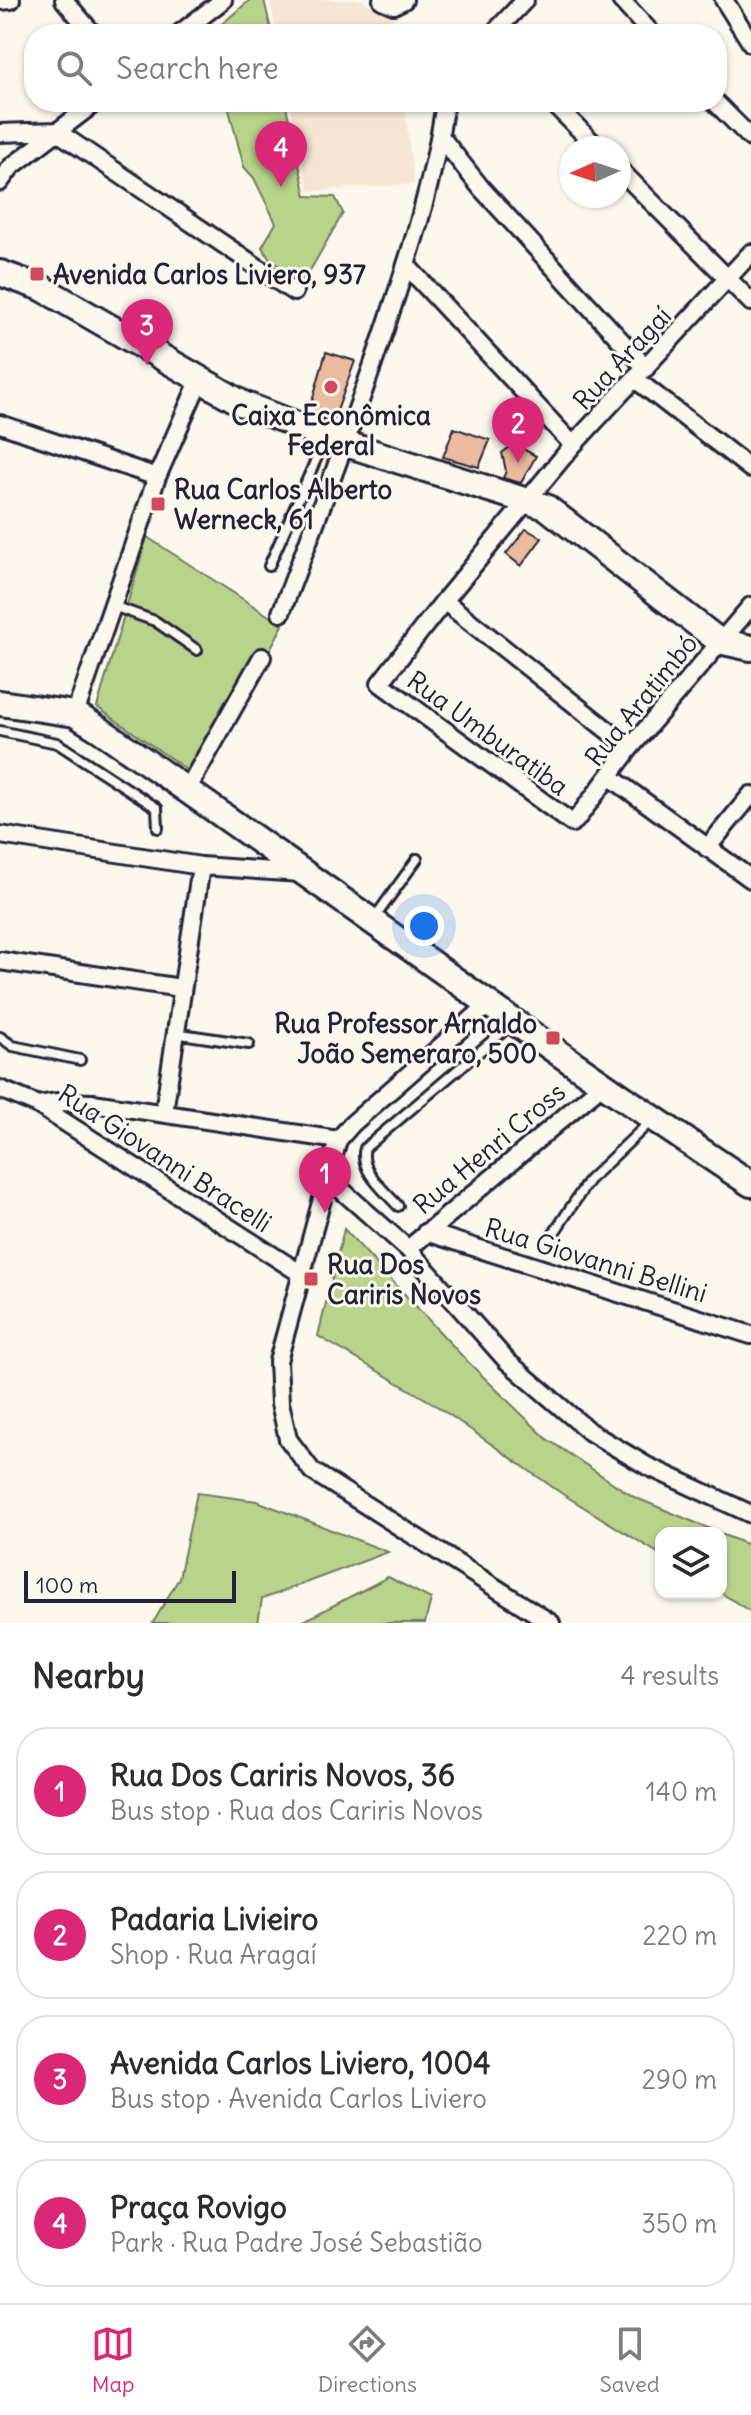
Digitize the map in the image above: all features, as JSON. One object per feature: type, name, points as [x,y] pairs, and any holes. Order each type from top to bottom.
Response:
[{"type":"main road","points":[[0,273],[42,288],[243,404],[336,440],[546,507],[719,641],[751,648]]},
{"type":"main road","points":[[0,703],[75,714],[602,1085],[751,1184]]},
{"type":"street","points":[[0,1],[11,0]]},
{"type":"street","points":[[64,0],[84,24]]},
{"type":"street","points":[[189,24],[206,7],[223,0]]},
{"type":"street","points":[[502,24],[525,0]]},
{"type":"street","points":[[621,0],[643,24]]},
{"type":"street","points":[[724,0],[751,43]]},
{"type":"street","points":[[0,182],[11,167],[82,112]]},
{"type":"street","points":[[281,613],[336,440],[407,266],[444,112]]},
{"type":"street","points":[[562,112],[586,136]]},
{"type":"street","points":[[725,112],[751,138]]},
{"type":"street","points":[[0,133],[56,131],[294,292]]},
{"type":"street","points":[[440,136],[640,374],[751,469]]},
{"type":"street","points":[[631,181],[751,302]]},
{"type":"street","name":"Rua Aragaí","points":[[380,683],[573,445],[751,253]]},
{"type":"street","points":[[407,266],[573,445]]},
{"type":"street","points":[[75,714],[157,477],[200,379]]},
{"type":"street","points":[[0,424],[157,477]]},
{"type":"street","points":[[444,601],[630,748]]},
{"type":"street","name":"Rua Aratimbó","points":[[568,822],[576,820],[630,748],[751,606]]},
{"type":"street","points":[[187,790],[262,657]]},
{"type":"street","name":"Rua Umburatiba","points":[[380,683],[568,822]]},
{"type":"street","points":[[609,776],[751,879]]},
{"type":"street","points":[[707,848],[751,795]]},
{"type":"street","points":[[0,835],[201,866],[306,874]]},
{"type":"street","points":[[164,1112],[201,866]]},
{"type":"street","points":[[0,961],[181,988]]},
{"type":"street","points":[[488,1005],[352,1124],[338,1140],[278,1361],[280,1403],[288,1439],[312,1471],[551,1623]]},
{"type":"street","name":"Rua Henri Cross","points":[[408,1249],[602,1085]]},
{"type":"street","name":"Rua Giovanni Bracelli","points":[[0,1089],[38,1105],[300,1273]]},
{"type":"street","points":[[38,1105],[68,1101],[164,1112],[338,1140]]},
{"type":"street","points":[[329,1179],[408,1249],[507,1361],[590,1432],[634,1459],[751,1514]]},
{"type":"street","name":"Rua Giovanni Bellini","points":[[426,1232],[751,1335]]},
{"type":"lane","points":[[269,566],[336,440]]},
{"type":"lane","points":[[113,606],[155,621],[197,650]]},
{"type":"lane","points":[[0,731],[57,743],[157,808],[158,828]]},
{"type":"lane","points":[[372,921],[417,859]]},
{"type":"lane","points":[[398,1206],[365,1167],[362,1156],[365,1148],[514,1023]]},
{"type":"lane","points":[[174,1033],[249,1044]]},
{"type":"lane","points":[[0,1037],[13,1046],[80,1060]]},
{"type":"lane","points":[[546,1245],[589,1180],[653,1119]]},
{"type":"shaded area","points":[[270,0],[362,0],[393,18],[394,24],[275,24]]},
{"type":"shaded area","points":[[291,112],[405,112],[414,184],[309,191]]},
{"type":"green space","points":[[250,0],[264,0],[270,24],[222,24]]},
{"type":"green space","points":[[230,112],[287,112],[306,196],[335,197],[343,213],[304,281],[270,260],[262,247],[276,223],[254,178],[244,167]]},
{"type":"green space","points":[[147,537],[283,625],[200,779],[97,707]]},
{"type":"green space","points":[[344,1229],[465,1359],[547,1439],[634,1497],[706,1527],[655,1527],[655,1551],[561,1493],[434,1404],[318,1336]]},
{"type":"green space","points":[[197,1493],[257,1501],[388,1552],[262,1599],[258,1623],[153,1623],[179,1578]]},
{"type":"green space","points":[[727,1536],[751,1546],[751,1612],[727,1597]]},
{"type":"green space","points":[[388,1577],[431,1599],[425,1623],[300,1623]]},
{"type":"building","name":"Caixa Econômica Federal","points":[[326,352],[355,361],[333,422],[309,412]]},
{"type":"building","points":[[454,428],[490,440],[479,467],[443,457]]},
{"type":"building","points":[[514,444],[536,456],[521,483],[503,478],[506,471],[502,453]]},
{"type":"building","points":[[526,529],[542,538],[521,566],[506,554]]},
{"type":"place","name":"Praça Rovigo","points":[[281,187]]},
{"type":"place","name":"Avenida Carlos Liviero, 937","points":[[37,274]]},
{"type":"place","name":"Avenida Carlos Liviero, 1004","points":[[147,365]]},
{"type":"place","name":"Caixa Econômica Federal","points":[[331,387]]},
{"type":"place","name":"Padaria Livieiro","points":[[518,463]]},
{"type":"place","name":"Rua Carlos Alberto Werneck, 61","points":[[158,504]]},
{"type":"place","name":"Rua Professor Arnaldo João Semeraro, 500","points":[[553,1038]]},
{"type":"place","name":"Rua Dos Cariris Novos, 36","points":[[325,1213]]},
{"type":"place","name":"Rua Dos Cariris Novos","points":[[311,1279]]}]
